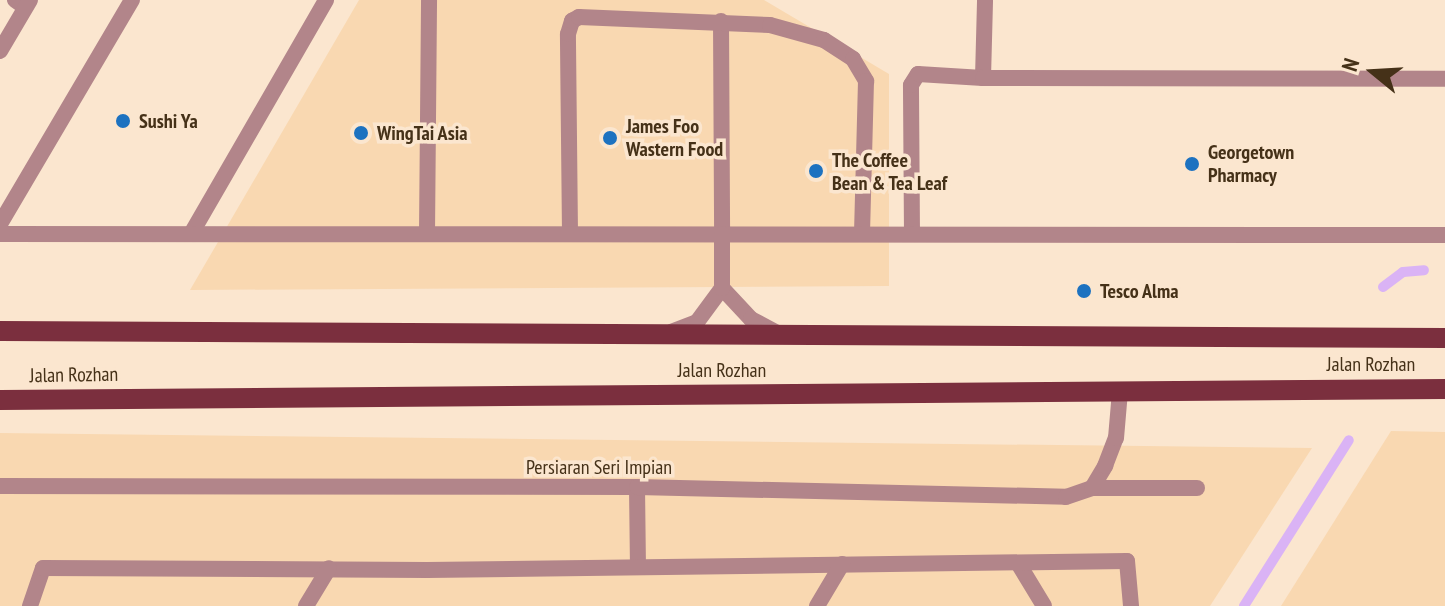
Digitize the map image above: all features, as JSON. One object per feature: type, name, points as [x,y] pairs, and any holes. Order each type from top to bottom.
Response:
[{"type":"main road","name":"Jalan Rozhan","points":[[0,331],[1248,334],[1445,338]]},
{"type":"main road","name":"Jalan Rozhan","points":[[0,400],[1445,389]]},
{"type":"street","points":[[0,224],[132,0]]},
{"type":"street","points":[[191,234],[326,0]]},
{"type":"street","points":[[427,234],[429,0]]},
{"type":"street","points":[[983,78],[985,0]]},
{"type":"street","points":[[0,51],[23,2]]},
{"type":"street","points":[[570,234],[568,34],[572,21],[579,17],[770,25],[824,40],[853,59],[866,81],[862,234]]},
{"type":"street","points":[[666,334],[697,322],[722,288],[721,21]]},
{"type":"street","points":[[912,234],[914,77],[918,74],[983,78],[1445,79]]},
{"type":"street","points":[[0,234],[1445,235]]},
{"type":"street","points":[[722,288],[751,319],[781,335]]},
{"type":"street","points":[[1092,488],[1116,438],[1120,391]]},
{"type":"street","name":"Persiaran Seri Impian","points":[[0,486],[637,487],[1066,497],[1092,488],[1197,488]]},
{"type":"street","points":[[637,487],[638,567]]},
{"type":"street","points":[[30,606],[43,568],[638,567],[1127,561],[1131,606]]},
{"type":"street","points":[[1018,563],[1044,606]]},
{"type":"street","points":[[817,606],[842,564]]},
{"type":"street","points":[[306,606],[329,568]]},
{"type":"shaded area","points":[[359,0],[764,0],[889,74],[889,286],[190,290]]},
{"type":"shaded area","points":[[1391,431],[1445,432],[1445,606],[1281,606]]},
{"type":"shaded area","points":[[0,433],[1312,448],[1210,606],[0,606]]},
{"type":"waterway","points":[[1383,287],[1403,272],[1424,270]]},
{"type":"waterway","points":[[1244,606],[1349,440]]},
{"type":"place","name":"Sushi Ya","points":[[123,121]]},
{"type":"place","name":"WingTai Asia","points":[[361,133]]},
{"type":"place","name":"James Foo Wastern Food","points":[[610,138]]},
{"type":"place","name":"Georgetown Pharmacy","points":[[1192,164]]},
{"type":"place","name":"The Coffee Bean & Tea Leaf","points":[[816,171]]},
{"type":"place","name":"Tesco Alma","points":[[1084,291]]}]
